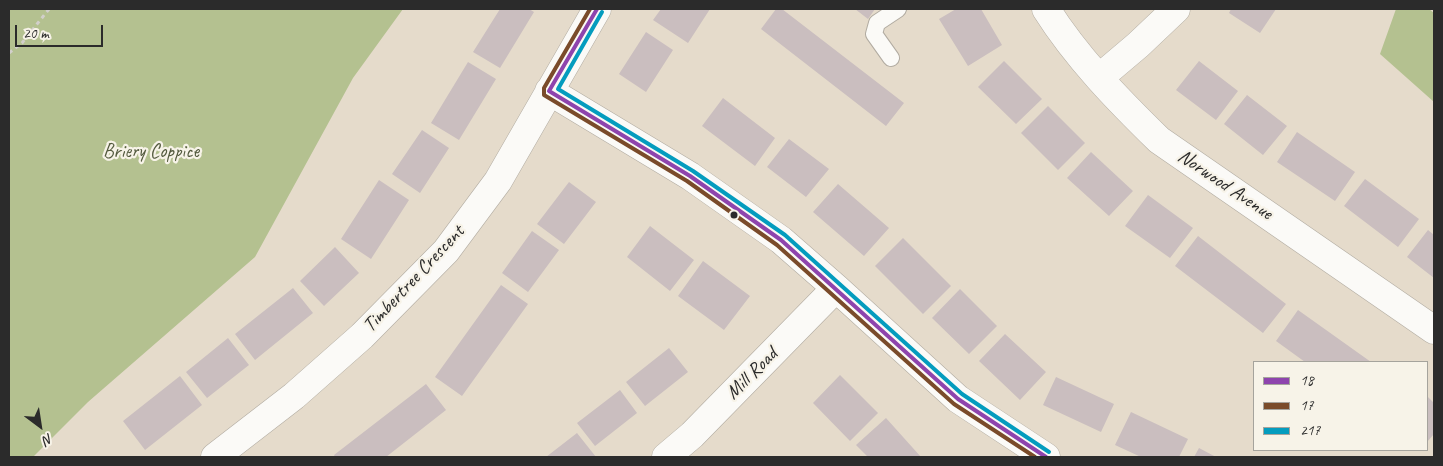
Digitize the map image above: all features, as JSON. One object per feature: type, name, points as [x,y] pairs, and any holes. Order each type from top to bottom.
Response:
[{"type":"street","name":"Timbertree Crescent","points":[[215,457],[294,396],[362,336],[446,251],[498,181],[597,9]]},
{"type":"street","name":"Norwood Avenue","points":[[1046,9],[1074,48],[1099,78],[1159,140],[1434,330]]},
{"type":"street","points":[[1099,78],[1176,9]]},
{"type":"street","points":[[549,91],[690,176],[781,240],[958,399],[1046,457]]},
{"type":"street","name":"Mill Road","points":[[666,457],[692,435],[836,288]]},
{"type":"lane","points":[[891,58],[874,34],[877,23],[898,9]]},
{"type":"path","points":[[9,54],[22,43],[49,9]]},
{"type":"green space","name":"Briery Coppice","points":[[9,9],[403,9],[353,78],[255,257],[88,402],[33,457],[9,457]]},
{"type":"green space","points":[[1396,9],[1429,9],[1434,13],[1434,102],[1380,54]]},
{"type":"building","points":[[500,9],[529,9],[534,12],[500,68],[473,52]]},
{"type":"building","points":[[661,9],[710,9],[688,43],[653,20]]},
{"type":"building","points":[[776,9],[782,9],[904,103],[886,126],[761,29]]},
{"type":"building","points":[[855,9],[875,9],[868,19]]},
{"type":"building","points":[[956,9],[981,9],[1002,45],[968,66],[939,19]]},
{"type":"building","points":[[1231,9],[1276,9],[1260,33],[1229,13]]},
{"type":"building","points":[[646,32],[673,50],[646,92],[619,74]]},
{"type":"building","points":[[1004,61],[1042,99],[1016,124],[978,87]]},
{"type":"building","points":[[1199,61],[1238,91],[1216,120],[1176,90]]},
{"type":"building","points":[[468,62],[496,79],[459,140],[431,123]]},
{"type":"building","points":[[1247,95],[1287,126],[1263,155],[1224,124]]},
{"type":"building","points":[[723,98],[775,138],[755,166],[702,126]]},
{"type":"building","points":[[1048,106],[1085,143],[1058,170],[1021,133]]},
{"type":"building","points":[[422,130],[449,148],[420,193],[392,174]]},
{"type":"building","points":[[1297,132],[1355,172],[1335,201],[1277,162]]},
{"type":"building","points":[[789,139],[829,169],[806,197],[767,167]]},
{"type":"building","points":[[1091,152],[1133,191],[1109,216],[1067,178]]},
{"type":"building","points":[[1365,179],[1419,219],[1398,247],[1344,206]]},
{"type":"building","points":[[379,180],[409,200],[371,259],[341,239]]},
{"type":"building","points":[[569,182],[596,202],[564,244],[537,224]]},
{"type":"building","points":[[838,184],[889,228],[864,256],[813,212]]},
{"type":"building","points":[[1148,195],[1193,228],[1170,258],[1125,226]]},
{"type":"building","points":[[650,226],[694,260],[670,291],[627,257]]},
{"type":"building","points":[[1428,230],[1434,235],[1434,278],[1407,257]]},
{"type":"building","points":[[532,231],[559,250],[528,292],[502,273]]},
{"type":"building","points":[[1198,236],[1286,304],[1263,333],[1175,266]]},
{"type":"building","points":[[903,238],[951,286],[923,314],[875,266]]},
{"type":"building","points":[[335,247],[359,273],[324,306],[300,281]]},
{"type":"building","points":[[703,261],[750,296],[724,330],[678,296]]},
{"type":"building","points":[[501,285],[528,304],[462,396],[435,377]]},
{"type":"building","points":[[293,288],[313,313],[255,360],[235,334]]},
{"type":"building","points":[[960,289],[997,326],[969,354],[932,318]]},
{"type":"building","points":[[1298,310],[1370,361],[1304,361],[1276,341]]},
{"type":"building","points":[[1005,334],[1046,372],[1020,400],[979,361]]},
{"type":"building","points":[[228,338],[249,365],[207,398],[186,372]]},
{"type":"building","points":[[669,348],[688,372],[645,406],[626,382]]},
{"type":"building","points":[[840,375],[878,413],[850,441],[813,403]]},
{"type":"building","points":[[180,376],[202,405],[145,450],[123,421]]},
{"type":"building","points":[[1056,377],[1114,404],[1101,432],[1043,405]]},
{"type":"building","points":[[426,384],[446,410],[386,457],[335,457],[334,455]]},
{"type":"building","points":[[620,390],[637,413],[595,446],[577,423]]},
{"type":"building","points":[[1428,397],[1434,403],[1434,434],[1428,441]]},
{"type":"building","points":[[1131,412],[1188,439],[1179,457],[1141,457],[1115,445]]},
{"type":"building","points":[[886,418],[921,457],[868,457],[856,445]]},
{"type":"building","points":[[577,433],[596,457],[546,457]]},
{"type":"building","points":[[1199,448],[1216,457],[1194,457]]},
{"type":"transit line","name":"17","points":[[590,9],[544,88],[544,95],[687,181],[777,245],[954,404],[1035,457]]},
{"type":"transit line","name":"18","points":[[597,9],[549,91],[690,176],[781,240],[958,399],[1046,457]]},
{"type":"transit line","name":"217","points":[[602,12],[558,89],[693,171],[785,235],[962,394],[1049,452]]}]
